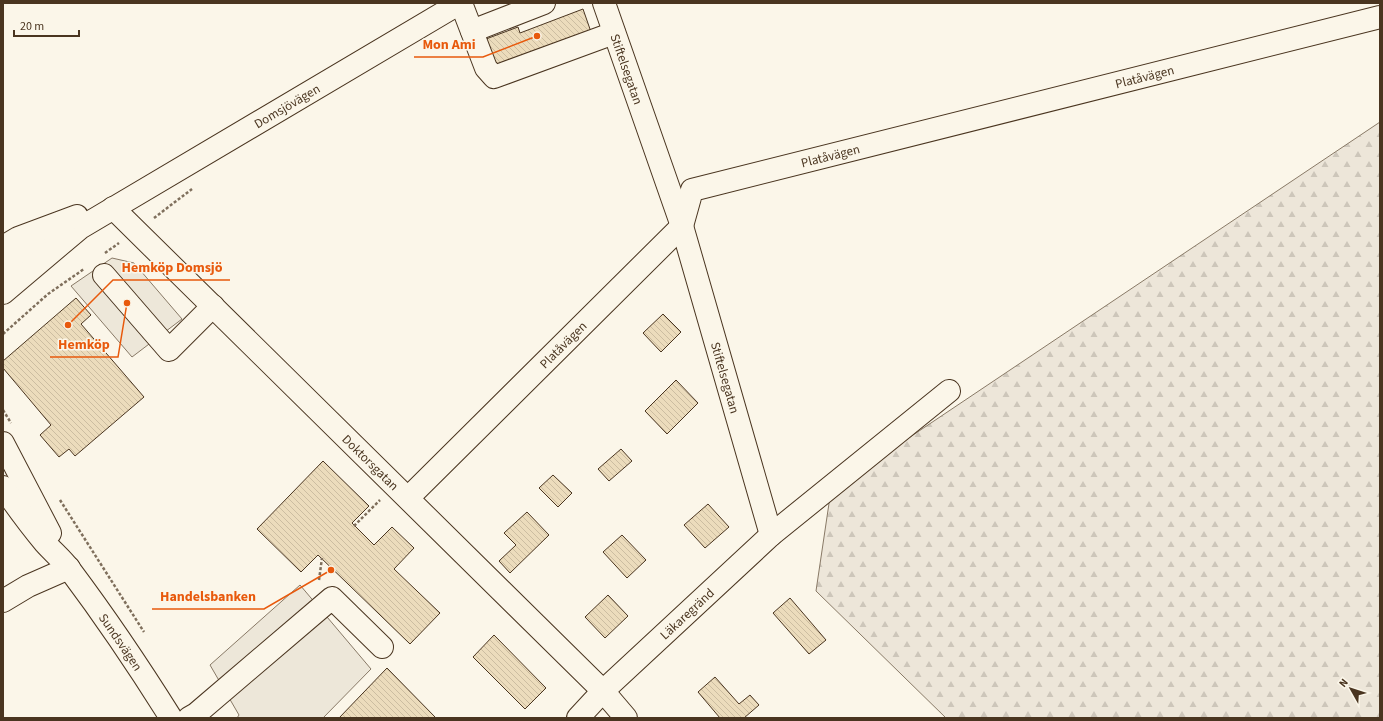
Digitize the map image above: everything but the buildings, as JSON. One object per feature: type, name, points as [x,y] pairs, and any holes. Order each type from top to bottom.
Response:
[{"type":"street","points":[[460,3],[486,68],[494,77],[614,33]]},
{"type":"street","name":"Domsjövägen","points":[[3,292],[80,228],[460,3]]},
{"type":"street","points":[[472,31],[544,3]]},
{"type":"street","name":"Stiftelsegatan","points":[[604,3],[682,226],[771,535]]},
{"type":"street","name":"Platåvägen","points":[[401,492],[682,226],[692,190],[1380,18]]},
{"type":"street","name":"Domsjövägen","points":[[3,270],[77,216],[113,208]]},
{"type":"street","name":"Doktorsgatan","points":[[113,208],[603,691],[626,718]]},
{"type":"street","points":[[3,247],[18,238],[77,216]]},
{"type":"street","points":[[98,266],[169,350],[213,306]]},
{"type":"street","points":[[771,535],[949,391]]},
{"type":"street","points":[[7,433],[68,568]]},
{"type":"street","points":[[3,487],[13,502],[68,568]]},
{"type":"street","name":"Läkaregränd","points":[[578,718],[603,691],[771,535]]},
{"type":"street","points":[[3,601],[28,586],[68,568]]},
{"type":"street","name":"Sundsvägen","points":[[68,568],[133,657],[171,718]]},
{"type":"street","points":[[189,718],[196,714],[332,598],[382,647]]},
{"type":"path","points":[[3,334],[48,294],[98,266],[136,231],[192,189]]},
{"type":"path","points":[[3,410],[7,433]]},
{"type":"path","points":[[354,526],[401,492]]},
{"type":"path","points":[[57,496],[145,635]]},
{"type":"green space","points":[[1380,122],[1380,718],[946,718],[816,591],[831,490]]},
{"type":"shaded area","points":[[112,258],[134,263],[182,319],[132,357],[71,286]]},
{"type":"shaded area","points":[[300,585],[371,669],[323,718],[237,718],[239,715],[210,665]]},
{"type":"place","name":"Mon Ami","points":[[537,36]]},
{"type":"place","name":"Hemköp","points":[[127,303]]},
{"type":"place","name":"Hemköp Domsjö","points":[[68,325]]},
{"type":"place","name":"Handelsbanken","points":[[331,570]]}]
